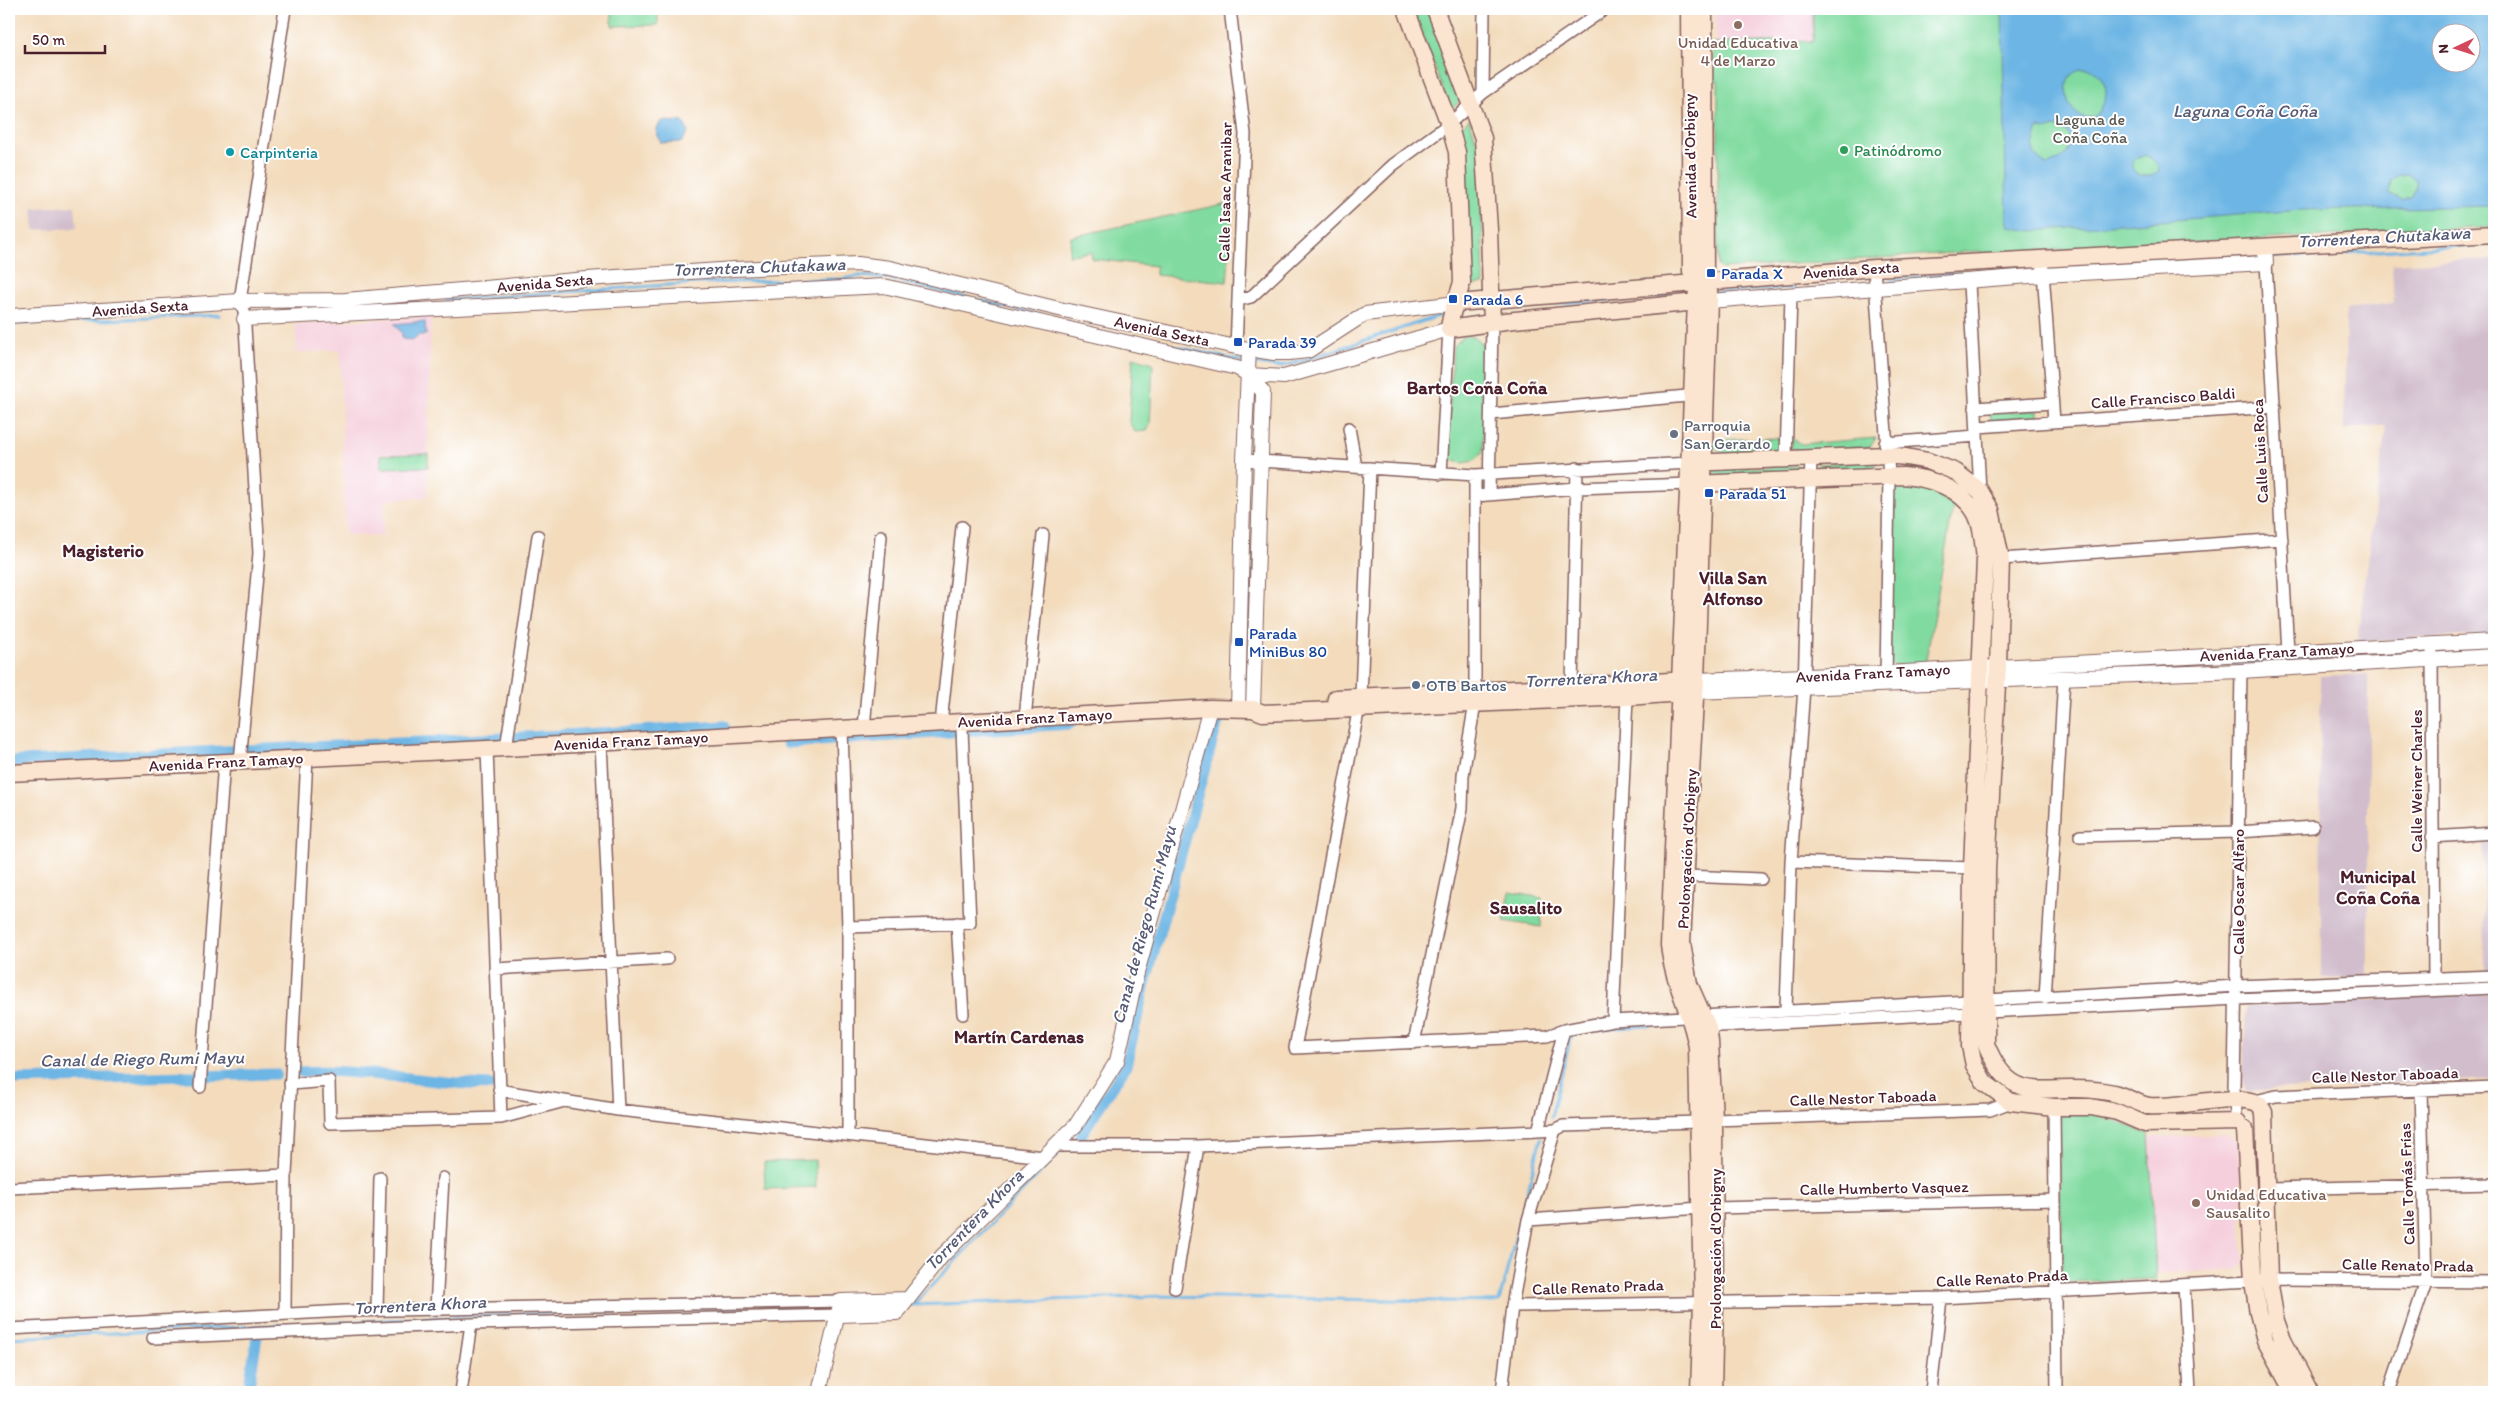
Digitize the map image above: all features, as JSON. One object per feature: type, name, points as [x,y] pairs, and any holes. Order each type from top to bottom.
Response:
[{"type":"main road","points":[[1406,9],[1449,124],[1457,152],[1462,282],[1451,317]]},
{"type":"main road","points":[[1436,9],[1477,99],[1483,138],[1489,230],[1491,310]]},
{"type":"main road","name":"Avenida d'Orbigny","points":[[1689,9],[1691,271],[1702,293]]},
{"type":"main road","name":"Avenida d'Orbigny","points":[[1702,293],[1704,9]]},
{"type":"main road","name":"Avenida Sexta","points":[[1451,317],[1491,310],[1702,293],[2043,268],[2266,255],[2494,234]]},
{"type":"main road","name":"Avenida Sexta","points":[[1451,317],[1491,310],[1702,293]]},
{"type":"main road","name":"Prolongación d'Orbigny","points":[[1702,293],[1700,395],[1688,686],[1683,957],[1698,1022],[1697,1047],[1707,1121],[1709,1301],[1713,1392]]},
{"type":"main road","points":[[1696,462],[1811,457],[1886,449],[1956,472],[1980,492],[1991,510],[2001,559],[1998,673],[1988,870],[1978,1007],[1970,1046],[1974,1065],[1985,1083],[2011,1102],[2054,1107],[2091,1107],[2117,1112],[2146,1124],[2248,1112]]},
{"type":"main road","points":[[1696,484],[1888,475],[1921,477],[1957,493],[1976,514],[1983,540],[1985,559],[1972,868],[1978,1007],[1986,1044],[1994,1063],[2005,1078],[2030,1089],[2092,1090],[2117,1094],[2148,1106],[2248,1112]]},
{"type":"main road","name":"Avenida Franz Tamayo","points":[[1476,698],[1572,686],[1688,686]]},
{"type":"main road","name":"Prolongación d'Orbigny","points":[[1688,686],[1668,945],[1674,979],[1698,1022]]},
{"type":"main road","name":"Avenida Franz Tamayo","points":[[9,773],[601,743],[1210,708],[1245,709],[1261,704],[1476,698],[1627,697],[1688,686]]},
{"type":"main road","name":"Calle Oscar Alfaro","points":[[2248,1112],[2267,1189],[2258,1313],[2266,1340],[2293,1392]]},
{"type":"main road","name":"Calle Oscar Alfaro","points":[[2248,1112],[2261,1281],[2282,1338],[2310,1392]]},
{"type":"main road","name":"Prolongación d'Orbigny","points":[[1699,1392],[1709,1301]]},
{"type":"street","points":[[200,1087],[232,762],[259,553],[242,310],[284,9]]},
{"type":"street","name":"Calle Isaac Aranibar","points":[[1230,9],[1245,134],[1239,300],[1246,360]]},
{"type":"street","points":[[1477,99],[1484,9]]},
{"type":"street","points":[[1239,300],[1251,297],[1393,165],[1449,124],[1477,99],[1605,9]]},
{"type":"street","name":"Calle Luis Roca","points":[[2266,255],[2288,652]]},
{"type":"street","name":"Avenida Sexta","points":[[437,299],[587,279],[734,269],[858,264],[890,268],[1074,324],[1236,368],[1246,360],[1274,353],[1308,351],[1365,314],[1451,317]]},
{"type":"street","points":[[2043,268],[2054,422]]},
{"type":"street","name":"Avenida Sexta","points":[[1702,293],[1791,296],[1874,280],[1969,283],[2043,268]]},
{"type":"street","points":[[1874,280],[1888,475],[1885,679]]},
{"type":"street","points":[[1969,283],[1980,492]]},
{"type":"street","name":"Avenida Sexta","points":[[9,316],[242,310],[437,299],[884,286],[1246,360],[1284,376],[1451,317]]},
{"type":"street","points":[[1786,458],[1791,296]]},
{"type":"street","points":[[1489,495],[1491,310]]},
{"type":"street","points":[[1441,474],[1451,317]]},
{"type":"street","points":[[1245,709],[1244,460],[1246,360]]},
{"type":"street","points":[[1245,709],[1263,392],[1246,360]]},
{"type":"street","points":[[1491,414],[1700,395]]},
{"type":"street","points":[[1976,408],[2052,403]]},
{"type":"street","name":"Calle Francisco Baldi","points":[[1886,449],[1977,432],[2054,422],[2275,407]]},
{"type":"street","points":[[1349,428],[1356,467]]},
{"type":"street","points":[[1786,1010],[1791,862],[1804,682],[1811,457]]},
{"type":"street","points":[[1244,460],[1475,475],[1696,462]]},
{"type":"street","points":[[1370,468],[1360,702],[1295,1048],[1547,1036],[1564,1030],[1613,1020],[1698,1022],[1978,1007],[2045,998],[2237,986],[2494,976]]},
{"type":"street","points":[[1572,686],[1577,468]]},
{"type":"street","points":[[1414,1043],[1462,808],[1463,775],[1476,698],[1475,475]]},
{"type":"street","points":[[1475,496],[1577,488],[1696,484]]},
{"type":"street","points":[[941,723],[962,527]]},
{"type":"street","points":[[1026,718],[1043,535]]},
{"type":"street","points":[[506,748],[538,536]]},
{"type":"street","points":[[864,728],[881,536]]},
{"type":"street","points":[[2001,559],[2282,539]]},
{"type":"street","name":"Avenida Franz Tamayo","points":[[1998,673],[2288,652],[2494,641]]},
{"type":"street","name":"Calle Weiner Charles","points":[[2431,644],[2434,978]]},
{"type":"street","name":"Avenida Franz Tamayo","points":[[1688,686],[1885,679],[1981,673],[2064,677],[2241,671],[2494,656]]},
{"type":"street","name":"Calle Oscar Alfaro","points":[[2241,671],[2237,999],[2248,1112]]},
{"type":"street","points":[[2045,998],[2064,677]]},
{"type":"street","points":[[1613,1020],[1627,697]]},
{"type":"street","points":[[9,1330],[377,1310],[840,1308],[897,1313],[942,1256],[1076,1125],[1117,1061],[1136,977],[1210,708]]},
{"type":"street","points":[[848,927],[970,923],[962,729],[959,722]]},
{"type":"street","points":[[842,729],[848,927],[848,1136]]},
{"type":"street","points":[[601,743],[618,1110]]},
{"type":"street","points":[[487,749],[501,1118]]},
{"type":"street","points":[[285,1314],[286,1174],[307,758]]},
{"type":"street","points":[[2080,836],[2238,832],[2313,827]]},
{"type":"street","points":[[2432,837],[2494,833]]},
{"type":"street","points":[[1791,862],[1972,868]]},
{"type":"street","points":[[1685,876],[1761,879]]},
{"type":"street","points":[[957,923],[963,1014]]},
{"type":"street","points":[[495,968],[667,959]]},
{"type":"street","points":[[1698,1022],[1786,1010],[1978,1007],[2237,999],[2494,988]]},
{"type":"street","points":[[1538,1131],[1564,1030]]},
{"type":"street","points":[[290,1084],[329,1081],[330,1123],[501,1118],[566,1101]]},
{"type":"street","name":"Calle Nestor Taboada","points":[[2248,1112],[2276,1096],[2494,1087]]},
{"type":"street","name":"Calle Tomás Frías","points":[[2389,1392],[2426,1282],[2425,1185],[2421,1089]]},
{"type":"street","points":[[499,1090],[618,1110],[1044,1157]]},
{"type":"street","name":"Calle Nestor Taboada","points":[[1054,1146],[1198,1146],[1538,1131],[1555,1130],[1564,1126],[1990,1110],[2011,1102]]},
{"type":"street","points":[[2054,1107],[2057,1392]]},
{"type":"street","points":[[1502,1392],[1512,1306],[1528,1220],[1555,1130]]},
{"type":"street","points":[[1175,1288],[1198,1146]]},
{"type":"street","points":[[9,1188],[286,1174]]},
{"type":"street","points":[[377,1310],[380,1178]]},
{"type":"street","points":[[436,1309],[443,1178]]},
{"type":"street","points":[[2267,1189],[2494,1184]]},
{"type":"street","name":"Calle Humberto Vasquez","points":[[1528,1220],[1708,1208],[2054,1200]]},
{"type":"street","name":"Calle Renato Prada","points":[[1512,1306],[1941,1298],[2261,1281],[2494,1282]]},
{"type":"street","points":[[2184,1285],[2190,1392]]},
{"type":"street","points":[[1931,1392],[1941,1298]]},
{"type":"street","points":[[153,1338],[840,1308]]},
{"type":"street","points":[[820,1392],[840,1308]]},
{"type":"street","points":[[461,1392],[471,1324]]},
{"type":"shaded area","points":[[1715,9],[1813,9],[1813,41],[1716,43]]},
{"type":"shaded area","points":[[75,206],[77,228],[34,230],[33,208]]},
{"type":"shaded area","points":[[2494,259],[2494,634],[2357,642],[2386,426],[2344,429],[2346,309],[2394,303],[2392,264]]},
{"type":"shaded area","points":[[431,316],[427,497],[385,500],[383,536],[345,535],[340,350],[297,353],[295,324]]},
{"type":"shaded area","points":[[2368,674],[2368,977],[2321,979],[2320,676]]},
{"type":"shaded area","points":[[2483,840],[2494,840],[2494,970],[2485,970]]},
{"type":"shaded area","points":[[2487,993],[2492,996],[2494,1030],[2493,1079],[2247,1091],[2243,1084],[2246,1006]]},
{"type":"shaded area","name":"Unidad Educativa Sausalito","points":[[2226,1134],[2239,1143],[2243,1262],[2236,1269],[2155,1274],[2149,1138]]},
{"type":"green space","points":[[612,9],[658,9],[658,25],[612,26]]},
{"type":"green space","points":[[1413,9],[1428,9],[1462,98],[1453,108],[1448,103]]},
{"type":"green space","name":"Laguna de Coña Coña","points":[[1813,9],[2494,9],[2494,227],[1981,254],[1980,251],[1721,269],[1718,266],[1718,81],[1713,80],[1712,43],[1813,41]]},
{"type":"green space","points":[[1469,119],[1480,151],[1484,284],[1466,286],[1465,153],[1459,128]]},
{"type":"green space","points":[[1233,202],[1227,282],[1156,275],[1156,266],[1092,259],[1091,252],[1069,255],[1071,237]]},
{"type":"green space","points":[[1463,336],[1475,337],[1485,348],[1483,452],[1473,461],[1461,463],[1452,460],[1447,450],[1453,347]]},
{"type":"green space","points":[[1133,357],[1153,363],[1150,425],[1147,431],[1135,432],[1129,422]]},
{"type":"green space","points":[[2038,410],[2038,417],[1991,421],[1990,413]]},
{"type":"green space","points":[[1780,438],[1780,447],[1776,452],[1749,455],[1721,452],[1710,440]]},
{"type":"green space","points":[[1791,438],[1801,444],[1876,438],[1870,447],[1797,452],[1791,447]]},
{"type":"green space","points":[[428,454],[428,467],[381,468],[381,455]]},
{"type":"green space","points":[[1875,461],[1875,469],[1820,473],[1817,467],[1819,464]]},
{"type":"green space","points":[[1799,466],[1799,473],[1713,476],[1714,469]]},
{"type":"green space","points":[[1898,481],[1929,488],[1954,501],[1925,666],[1894,666],[1890,662],[1893,485]]},
{"type":"green space","points":[[1510,892],[1542,898],[1541,927],[1504,921]]},
{"type":"green space","points":[[2089,1112],[2149,1133],[2156,1279],[2067,1282],[2062,1277],[2059,1118],[2064,1113]]},
{"type":"green space","points":[[815,1160],[816,1187],[765,1189],[764,1162]]},
{"type":"water","name":"Laguna Coña Coña","points":[[2002,9],[2494,9],[2494,206],[2302,210],[2031,231],[2009,227],[2007,220]],"holes":[[[2092,69],[2102,80],[2106,91],[2104,103],[2096,116],[2084,117],[2072,109],[2066,89],[2071,76],[2076,71]],[[2055,127],[2067,132],[2070,138],[2069,149],[2058,161],[2047,165],[2034,153],[2035,140],[2038,128],[2046,130]],[[2145,155],[2154,161],[2159,171],[2152,176],[2140,175],[2134,171],[2133,160]],[[2409,174],[2416,179],[2416,188],[2412,196],[2402,200],[2389,193],[2391,180],[2399,175]]]},
{"type":"water","points":[[661,121],[683,122],[688,131],[682,142],[661,143],[656,131]]},
{"type":"water","points":[[425,321],[426,335],[418,335],[414,340],[402,339],[402,333],[394,324]]},
{"type":"waterway","name":"Torrentera Chutakawa","points":[[2276,257],[2494,244]]},
{"type":"waterway","name":"Torrentera Chutakawa","points":[[1974,273],[2033,268]]},
{"type":"waterway","name":"Torrentera Chutakawa","points":[[1890,280],[1962,273]]},
{"type":"waterway","name":"Torrentera Chutakawa","points":[[446,300],[698,283],[842,279],[860,276],[886,278],[1069,322]]},
{"type":"waterway","name":"Torrentera Chutakawa","points":[[1713,293],[1794,288]]},
{"type":"waterway","name":"Torrentera Chutakawa","points":[[1510,307],[1692,294]]},
{"type":"waterway","name":"Torrentera Chutakawa","points":[[367,305],[418,301]]},
{"type":"waterway","name":"Torrentera Chutakawa","points":[[327,308],[343,307]]},
{"type":"waterway","name":"Torrentera Chutakawa","points":[[9,324],[220,315]]},
{"type":"waterway","name":"Torrentera Chutakawa","points":[[1251,363],[1277,367],[1296,363],[1442,315]]},
{"type":"waterway","name":"Torrentera Chutakawa","points":[[1146,340],[1245,362]]},
{"type":"waterway","points":[[2443,651],[2467,649]]},
{"type":"waterway","points":[[2058,671],[2223,664],[2425,652]]},
{"type":"waterway","name":"Canal de Riego Rumi Mayu","points":[[1081,1135],[1126,1066],[1144,988],[1220,714],[1208,715]]},
{"type":"waterway","points":[[787,743],[1070,724]]},
{"type":"waterway","points":[[9,762],[724,726]]},
{"type":"waterway","points":[[2314,989],[2415,986]]},
{"type":"waterway","points":[[1592,1030],[1685,1023]]},
{"type":"waterway","points":[[1551,1117],[1570,1040],[1578,1031]]},
{"type":"waterway","name":"Canal de Riego Rumi Mayu","points":[[301,1072],[349,1072],[492,1085]]},
{"type":"waterway","name":"Canal de Riego Rumi Mayu","points":[[9,1080],[276,1074]]},
{"type":"waterway","points":[[912,1305],[1163,1296],[1499,1302],[1541,1138]]},
{"type":"waterway","name":"Torrentera Khora","points":[[913,1305],[1059,1153]]},
{"type":"waterway","name":"Torrentera Khora","points":[[9,1338],[515,1314],[830,1307]]},
{"type":"waterway","points":[[248,1392],[257,1337]]},
{"type":"place","name":"Unidad Educativa 4 de Marzo","points":[[1738,25]]},
{"type":"place","name":"Patinódromo","points":[[1844,150]]},
{"type":"place","name":"Carpinteria","points":[[230,152]]},
{"type":"place","name":"Parada X","points":[[1711,273]]},
{"type":"place","name":"Parada 6","points":[[1453,299]]},
{"type":"place","name":"Parada 39","points":[[1238,342]]},
{"type":"place","name":"Parroquia San Gerardo","points":[[1674,434]]},
{"type":"place","name":"Parada 51","points":[[1709,493]]},
{"type":"place","name":"Parada MiniBus 80","points":[[1239,642]]},
{"type":"place","name":"OTB Bartos","points":[[1416,685]]},
{"type":"place","name":"Unidad Educativa Sausalito","points":[[2196,1203]]},
{"type":"district","name":"Bartos Coña Coña","points":[[1477,388]]},
{"type":"district","name":"Magisterio","points":[[103,551]]},
{"type":"district","name":"Villa San Alfonso","points":[[1733,588]]},
{"type":"district","name":"Municipal Coña Coña","points":[[2378,888]]},
{"type":"district","name":"Sausalito","points":[[1526,908]]},
{"type":"district","name":"Martín Cardenas","points":[[1019,1037]]}]
